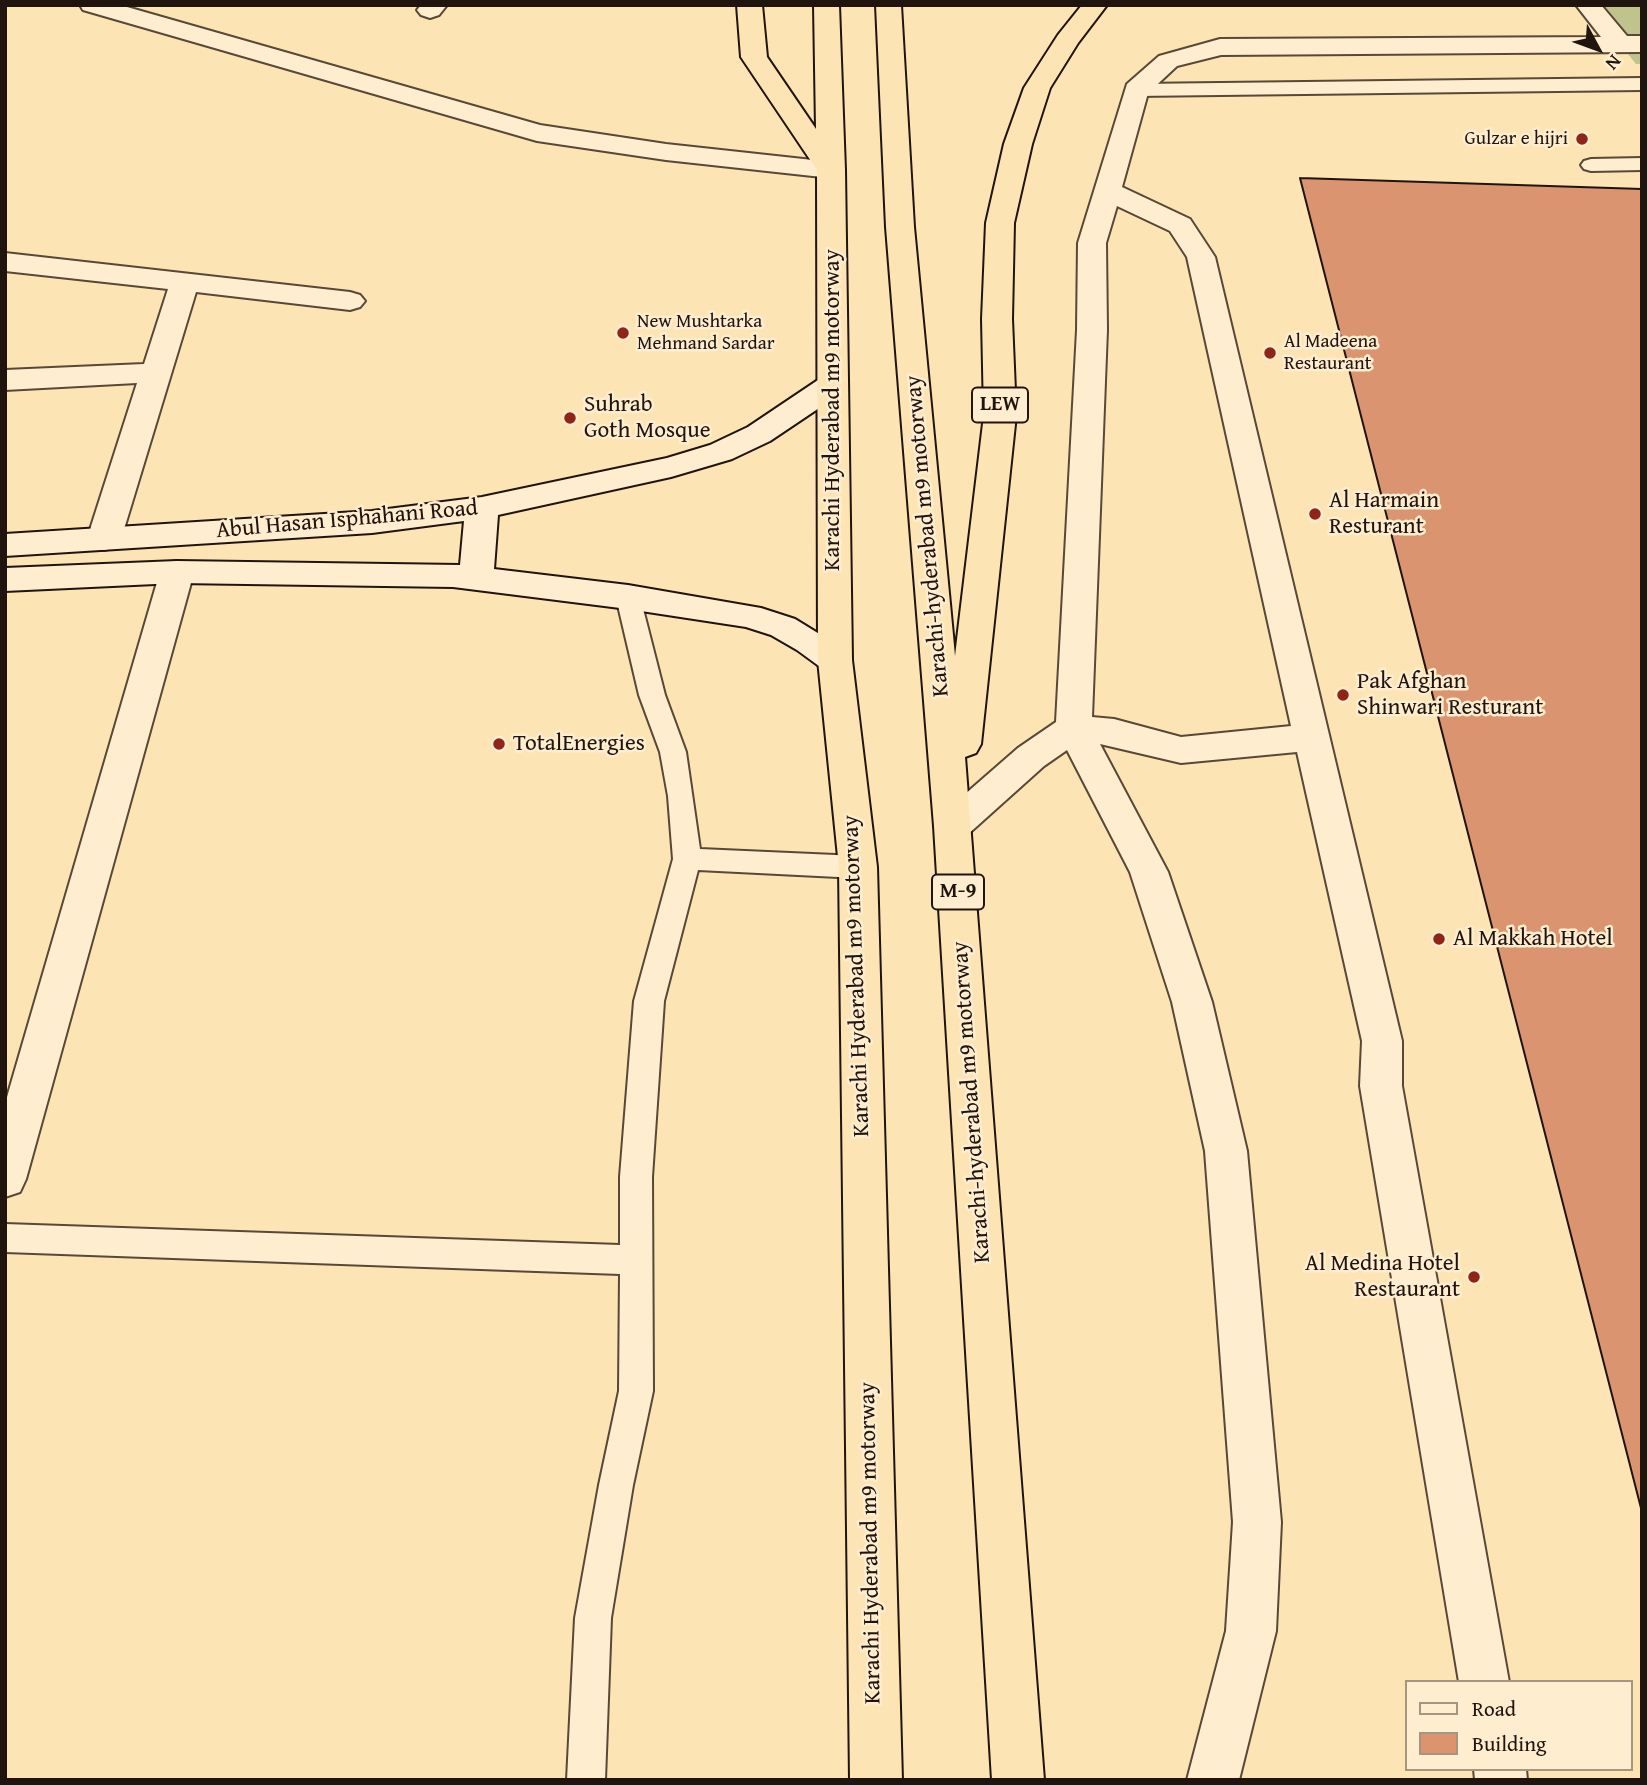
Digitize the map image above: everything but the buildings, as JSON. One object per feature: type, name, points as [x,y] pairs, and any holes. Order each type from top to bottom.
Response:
[{"type":"highway","points":[[749,5],[754,57],[831,170]]},
{"type":"highway","name":"Karachi Hyderabad m9 motorway","points":[[826,5],[831,170],[835,660],[858,867],[876,1780]]},
{"type":"highway","name":"Karachi-hyderabad m9 motorway","points":[[888,5],[900,227],[953,826],[1018,1780]]},
{"type":"highway","name":"LEW","points":[[953,826],[1000,415],[997,319],[1000,223],[1018,144],[1037,88],[1067,40],[1095,5]]},
{"type":"street","points":[[92,5],[141,10],[537,133],[666,152],[831,170]]},
{"type":"street","points":[[1588,5],[1631,44]]},
{"type":"street","points":[[1213,1780],[1251,1631],[1256,1522],[1226,1151],[1192,1002],[1149,872],[1074,728],[1092,330],[1092,243],[1136,90],[1168,61],[1220,47],[1631,44]]},
{"type":"street","points":[[1107,191],[1180,225],[1202,257],[1382,1041],[1381,1086],[1484,1680]]},
{"type":"street","points":[[7,264],[350,301]]},
{"type":"street","points":[[104,539],[184,284]]},
{"type":"street","points":[[5,380],[154,373]]},
{"type":"street","name":"Abul Hasan Isphahani Road","points":[[5,545],[372,522],[481,508],[671,467],[721,452],[759,434],[832,385]]},
{"type":"street","points":[[476,579],[481,508]]},
{"type":"street","points":[[5,1179],[177,572]]},
{"type":"street","name":"Abul Hasan Isphahani Road","points":[[5,580],[177,572],[476,579],[628,597],[749,616],[783,627],[835,660]]},
{"type":"street","points":[[953,826],[1031,757],[1074,728],[1114,732],[1181,751],[1312,737]]},
{"type":"lane","points":[[1136,90],[1642,84]]},
{"type":"lane","points":[[1591,164],[1642,164]]},
{"type":"lane","points":[[586,1780],[593,1618],[616,1485],[636,1391],[636,1177],[649,1001],[687,859],[681,796],[673,752],[652,695],[628,597]]},
{"type":"lane","points":[[687,859],[858,867]]},
{"type":"lane","points":[[5,1238],[638,1260]]},
{"type":"green space","points":[[1588,5],[1642,5],[1642,64],[1636,64]]},
{"type":"place","name":"Gulzar e hijri","points":[[1582,139]]},
{"type":"place","name":"New Mushtarka Mehmand Sardar","points":[[623,333]]},
{"type":"place","name":"Al Madeena Restaurant","points":[[1270,353]]},
{"type":"place","name":"Suhrab Goth Mosque","points":[[570,418]]},
{"type":"place","name":"Al Harmain Resturant","points":[[1315,514]]},
{"type":"place","name":"Pak Afghan Shinwari Resturant","points":[[1343,695]]},
{"type":"place","name":"TotalEnergies","points":[[499,744]]},
{"type":"place","name":"Al Makkah Hotel","points":[[1439,939]]},
{"type":"place","name":"Al Medina Hotel Restaurant","points":[[1474,1277]]}]
